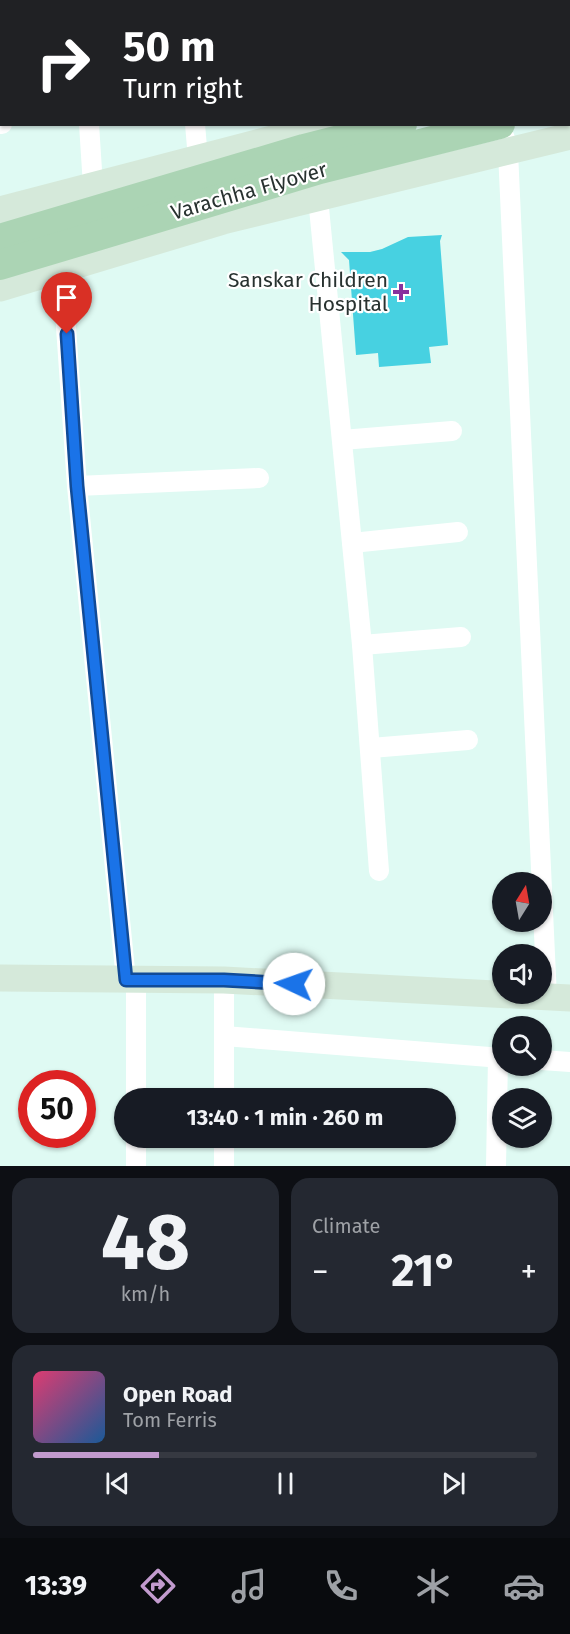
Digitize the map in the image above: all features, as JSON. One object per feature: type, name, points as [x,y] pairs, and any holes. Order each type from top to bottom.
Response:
[{"type":"main road","name":"Varachha Flyover","points":[[0,240],[304,149],[394,126]]},
{"type":"main road","name":"Varachha Flyover","points":[[0,265],[320,169],[503,134]]},
{"type":"street","points":[[89,126],[93,186]]},
{"type":"street","points":[[195,126],[198,159]]},
{"type":"street","points":[[0,210],[318,126]]},
{"type":"street","points":[[0,288],[223,221],[318,198],[503,134],[570,136]]},
{"type":"street","points":[[0,978],[224,980],[559,998],[503,134]]},
{"type":"street","points":[[318,198],[362,645],[379,872]]},
{"type":"street","points":[[62,268],[77,486],[131,980],[136,1088]]},
{"type":"street","points":[[342,440],[452,431]]},
{"type":"street","points":[[77,486],[259,478]]},
{"type":"street","points":[[352,543],[458,532]]},
{"type":"street","points":[[362,645],[461,637]]},
{"type":"street","points":[[371,748],[468,740]]},
{"type":"street","points":[[224,980],[224,1088]]},
{"type":"street","points":[[224,1036],[492,1057]]},
{"type":"street","points":[[552,1061],[570,1062]]},
{"type":"street","points":[[496,1166],[499,1076]]},
{"type":"street","points":[[136,1148],[136,1166]]},
{"type":"street","points":[[224,1148],[224,1166]]},
{"type":"building","points":[[442,235],[440,241],[448,345],[429,347],[431,363],[379,367],[378,353],[356,355],[349,260],[341,252],[370,252],[408,237]]},
{"type":"place","name":"Sanskar Children Hospital","points":[[401,292]]},
{"type":"route","points":[[67,334],[77,486],[126,980],[224,980],[294,984]]}]
